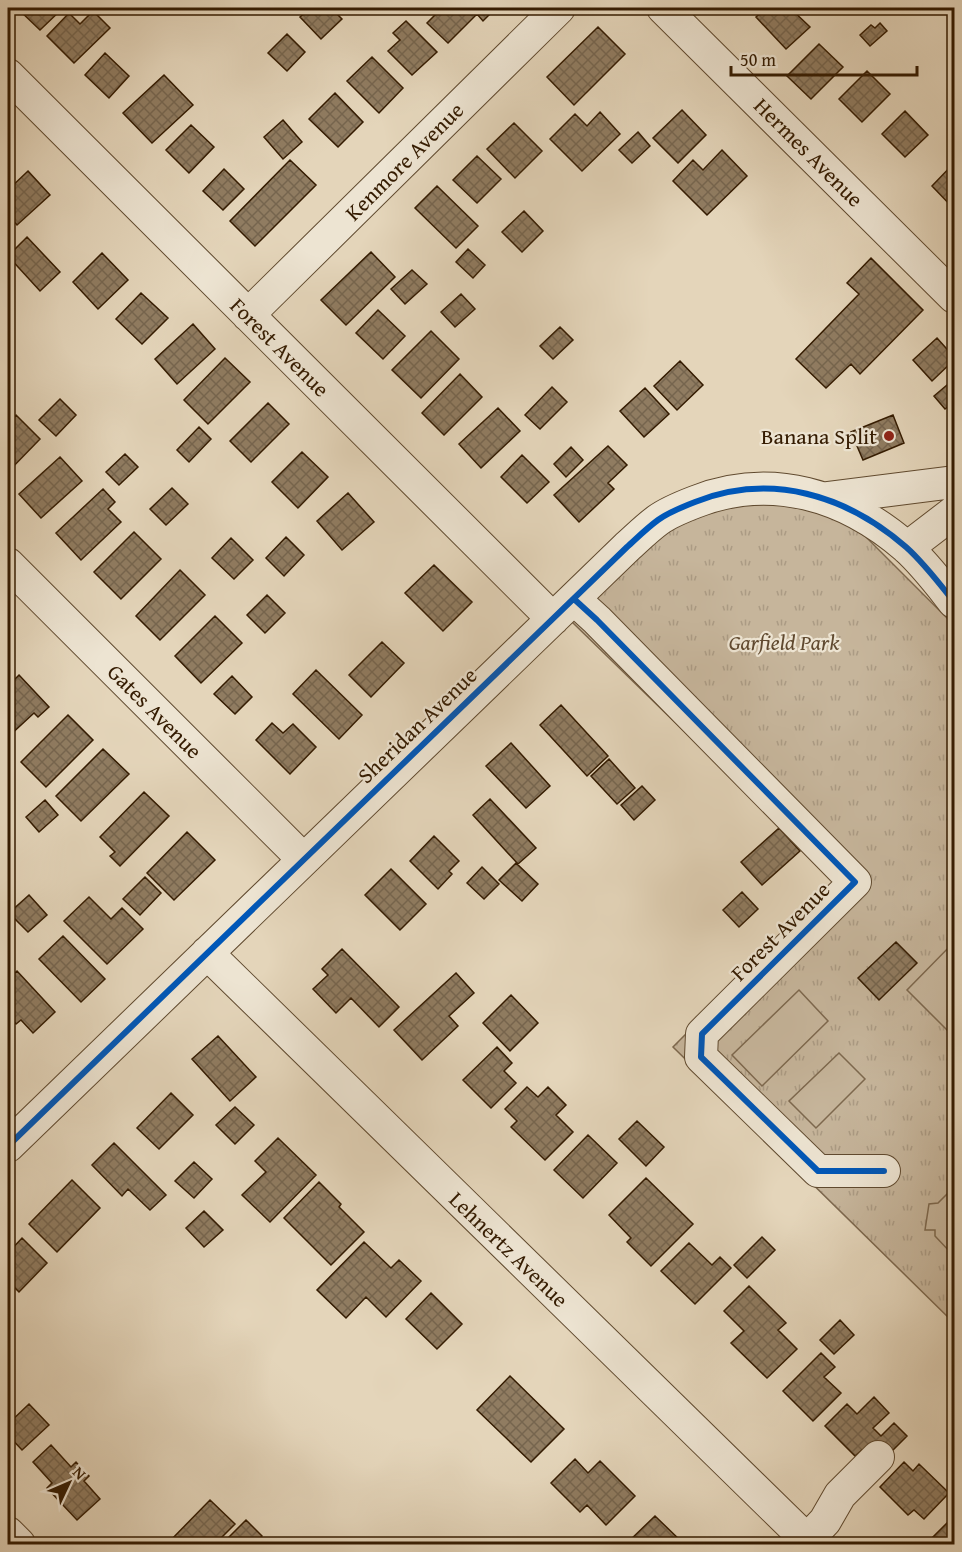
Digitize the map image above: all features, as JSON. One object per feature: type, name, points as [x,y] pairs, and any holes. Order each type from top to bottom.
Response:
[{"type":"street","name":"Kenmore Avenue","points":[[248,315],[559,8]]},
{"type":"street","name":"Hermes Avenue","points":[[663,8],[954,297]]},
{"type":"street","name":"Forest Avenue","points":[[8,75],[248,315],[563,609],[597,620],[855,882],[702,1034],[701,1057],[818,1171],[884,1171]]},
{"type":"street","points":[[824,498],[954,482]]},
{"type":"street","name":"Sheridan Avenue","points":[[8,1146],[303,859],[658,520],[680,508],[712,496],[742,489],[769,488],[824,498],[862,515],[907,548],[954,602]]},
{"type":"street","points":[[907,548],[954,512]]},
{"type":"street","name":"Gates Avenue","points":[[8,564],[303,859]]},
{"type":"street","name":"Lehnertz Avenue","points":[[207,953],[809,1542]]},
{"type":"street","points":[[809,1542],[840,1495],[878,1457]]},
{"type":"street","points":[[8,1533],[19,1545]]},
{"type":"green space","name":"Garfield Park","points":[[760,503],[797,507],[843,522],[865,536],[954,625],[954,1323],[673,1047],[838,881],[571,621],[669,528],[729,505]]},
{"type":"green space","points":[[954,942],[954,1023],[947,1030],[907,990]]},
{"type":"green space","points":[[799,990],[828,1021],[762,1086],[732,1055]]},
{"type":"green space","points":[[839,1053],[865,1079],[816,1128],[789,1101]]},
{"type":"green space","points":[[954,1177],[954,1271],[952,1254],[935,1236],[935,1230],[925,1230],[929,1204],[938,1203],[951,1190],[949,1182]]},
{"type":"building","points":[[17,8],[63,8],[40,30]]},
{"type":"building","points":[[310,8],[331,8],[342,19],[321,39],[300,17]]},
{"type":"building","points":[[442,8],[496,8],[483,21],[477,14],[448,43],[427,23]]},
{"type":"building","points":[[766,8],[790,8],[810,27],[786,49],[756,17]]},
{"type":"building","points":[[93,11],[110,28],[74,63],[47,36],[69,13],[80,24]]},
{"type":"building","points":[[406,21],[437,52],[412,75],[388,51],[400,40],[393,33]]},
{"type":"building","points":[[880,23],[887,31],[870,46],[860,35],[871,25],[875,28]]},
{"type":"building","points":[[598,27],[625,54],[574,105],[547,77]]},
{"type":"building","points":[[287,34],[305,52],[287,71],[268,53]]},
{"type":"building","points":[[819,44],[843,67],[811,99],[787,76]]},
{"type":"building","points":[[105,53],[129,76],[109,98],[85,75]]},
{"type":"building","points":[[372,57],[403,88],[379,113],[347,81]]},
{"type":"building","points":[[867,71],[890,94],[862,122],[839,99]]},
{"type":"building","points":[[164,75],[193,105],[152,143],[123,113]]},
{"type":"building","points":[[335,93],[363,122],[338,147],[309,119]]},
{"type":"building","points":[[682,110],[706,135],[678,163],[653,138]]},
{"type":"building","points":[[905,111],[928,135],[905,157],[882,134]]},
{"type":"building","points":[[600,112],[620,134],[582,171],[550,139],[575,114],[587,126]]},
{"type":"building","points":[[283,120],[302,142],[283,159],[264,137]]},
{"type":"building","points":[[514,123],[542,151],[515,178],[487,149]]},
{"type":"building","points":[[191,125],[214,147],[189,173],[166,150]]},
{"type":"building","points":[[638,132],[650,146],[632,163],[619,150]]},
{"type":"building","points":[[722,150],[747,176],[707,215],[673,181],[693,160],[703,170]]},
{"type":"building","points":[[477,156],[501,179],[477,203],[453,180]]},
{"type":"building","points":[[290,160],[316,185],[255,246],[230,221]]},
{"type":"building","points":[[954,163],[954,209],[932,186]]},
{"type":"building","points":[[224,169],[244,189],[223,210],[203,191]]},
{"type":"building","points":[[28,171],[50,195],[17,225],[8,215],[8,190]]},
{"type":"building","points":[[437,186],[478,226],[456,248],[415,208]]},
{"type":"building","points":[[524,211],[543,231],[522,252],[502,232]]},
{"type":"building","points":[[27,237],[60,272],[40,291],[8,256]]},
{"type":"building","points":[[468,249],[485,265],[473,278],[456,262]]},
{"type":"building","points":[[371,252],[395,277],[346,325],[321,300]]},
{"type":"building","points":[[102,253],[128,280],[98,309],[73,282]]},
{"type":"building","points":[[871,258],[923,310],[860,374],[851,364],[826,388],[796,359],[859,294],[847,283]]},
{"type":"building","points":[[412,270],[427,284],[405,304],[391,289]]},
{"type":"building","points":[[141,293],[168,318],[142,344],[116,319]]},
{"type":"building","points":[[461,294],[475,309],[455,327],[441,312]]},
{"type":"building","points":[[378,310],[405,336],[383,359],[356,333]]},
{"type":"building","points":[[193,324],[215,349],[177,384],[155,359]]},
{"type":"building","points":[[560,327],[573,340],[553,359],[540,346]]},
{"type":"building","points":[[431,331],[459,359],[421,398],[392,370]]},
{"type":"building","points":[[937,338],[954,357],[954,360],[932,381],[913,360]]},
{"type":"building","points":[[225,358],[250,382],[208,424],[184,400]]},
{"type":"building","points":[[680,361],[703,385],[677,410],[654,386]]},
{"type":"building","points":[[460,374],[482,397],[444,435],[422,413]]},
{"type":"building","points":[[954,379],[954,411],[950,405],[945,409],[934,396]]},
{"type":"building","points":[[552,387],[567,402],[540,429],[525,415]]},
{"type":"building","points":[[645,388],[669,414],[644,437],[620,411]]},
{"type":"building","points":[[60,399],[76,415],[56,436],[39,420]]},
{"type":"building","points":[[268,403],[289,424],[251,462],[230,441]]},
{"type":"building","points":[[498,408],[520,431],[481,468],[459,444]]},
{"type":"building","points":[[16,415],[40,439],[8,472],[8,423]]},
{"type":"building","points":[[893,415],[904,443],[863,460],[851,432]]},
{"type":"building","points":[[199,427],[211,439],[189,462],[177,450]]},
{"type":"building","points":[[608,446],[627,465],[608,483],[614,489],[579,522],[554,495]]},
{"type":"building","points":[[571,447],[583,460],[566,477],[554,464]]},
{"type":"building","points":[[302,452],[328,477],[298,508],[272,482]]},
{"type":"building","points":[[125,454],[138,467],[119,485],[106,472]]},
{"type":"building","points":[[522,455],[549,482],[527,503],[501,477]]},
{"type":"building","points":[[60,457],[82,481],[41,518],[19,494]]},
{"type":"building","points":[[172,488],[188,504],[166,525],[150,509]]},
{"type":"building","points":[[103,489],[115,502],[108,509],[121,522],[81,560],[56,533]]},
{"type":"building","points":[[348,493],[374,522],[342,550],[317,521]]},
{"type":"building","points":[[134,532],[161,559],[121,599],[94,572]]},
{"type":"building","points":[[286,537],[304,555],[284,576],[266,558]]},
{"type":"building","points":[[231,538],[253,560],[234,579],[212,558]]},
{"type":"building","points":[[434,565],[472,602],[443,631],[405,593]]},
{"type":"building","points":[[180,570],[205,595],[160,640],[136,616]]},
{"type":"building","points":[[267,595],[285,613],[265,633],[247,615]]},
{"type":"building","points":[[215,616],[242,643],[201,683],[175,656]]},
{"type":"building","points":[[382,642],[404,663],[371,697],[349,675]]},
{"type":"building","points":[[316,670],[362,715],[339,739],[293,694]]},
{"type":"building","points":[[19,675],[49,707],[38,717],[34,713],[8,737],[8,686]]},
{"type":"building","points":[[232,676],[252,697],[235,714],[214,694]]},
{"type":"building","points":[[561,705],[608,756],[587,776],[540,725]]},
{"type":"building","points":[[68,715],[93,740],[46,787],[21,762]]},
{"type":"building","points":[[272,723],[283,733],[293,724],[316,747],[290,774],[256,740]]},
{"type":"building","points":[[511,743],[550,786],[526,808],[486,766]]},
{"type":"building","points":[[103,749],[129,774],[81,821],[56,796]]},
{"type":"building","points":[[609,759],[635,788],[617,804],[591,776]]},
{"type":"building","points":[[642,786],[655,800],[634,820],[621,805]]},
{"type":"building","points":[[144,792],[169,816],[120,866],[110,856],[115,852],[100,837]]},
{"type":"building","points":[[490,799],[536,848],[518,864],[473,815]]},
{"type":"building","points":[[45,800],[58,815],[39,832],[26,817]]},
{"type":"building","points":[[779,828],[800,851],[762,885],[741,862]]},
{"type":"building","points":[[187,832],[215,860],[174,900],[147,873]]},
{"type":"building","points":[[434,836],[459,861],[449,871],[452,874],[438,889],[410,861]]},
{"type":"building","points":[[516,863],[538,884],[522,901],[499,880]]},
{"type":"building","points":[[482,867],[499,884],[484,899],[467,883]]},
{"type":"building","points":[[391,869],[426,904],[400,930],[365,895]]},
{"type":"building","points":[[145,877],[161,893],[140,915],[123,899]]},
{"type":"building","points":[[742,892],[758,909],[739,927],[723,910]]},
{"type":"building","points":[[29,895],[47,915],[28,932],[9,913]]},
{"type":"building","points":[[89,897],[111,919],[122,908],[143,929],[107,964],[64,921]]},
{"type":"building","points":[[63,936],[105,979],[81,1002],[39,959]]},
{"type":"building","points":[[896,942],[917,963],[879,1000],[858,978]]},
{"type":"building","points":[[342,949],[399,1007],[379,1027],[351,998],[336,1013],[313,989],[328,975],[322,969]]},
{"type":"building","points":[[17,971],[55,1012],[33,1033],[21,1020],[16,1024],[8,1015],[8,979]]},
{"type":"building","points":[[456,973],[474,993],[449,1016],[458,1026],[422,1060],[394,1030]]},
{"type":"building","points":[[511,995],[538,1023],[510,1051],[483,1023]]},
{"type":"building","points":[[218,1036],[256,1077],[230,1101],[192,1059]]},
{"type":"building","points":[[497,1047],[512,1063],[504,1071],[516,1083],[491,1108],[463,1080]]},
{"type":"building","points":[[527,1087],[538,1097],[548,1087],[566,1105],[556,1115],[573,1132],[545,1160],[511,1127],[517,1121],[505,1109]]},
{"type":"building","points":[[171,1093],[193,1115],[159,1149],[137,1128]]},
{"type":"building","points":[[235,1107],[254,1125],[235,1144],[216,1125]]},
{"type":"building","points":[[637,1121],[664,1147],[646,1166],[619,1139]]},
{"type":"building","points":[[588,1135],[617,1163],[583,1198],[554,1170]]},
{"type":"building","points":[[278,1138],[316,1175],[270,1222],[242,1195],[266,1172],[255,1161]]},
{"type":"building","points":[[114,1143],[166,1195],[150,1210],[128,1189],[122,1196],[92,1165]]},
{"type":"building","points":[[194,1162],[212,1179],[194,1198],[175,1181]]},
{"type":"building","points":[[646,1178],[693,1224],[651,1266],[627,1242],[631,1238],[609,1215]]},
{"type":"building","points":[[72,1180],[100,1208],[57,1252],[29,1224]]},
{"type":"building","points":[[319,1182],[341,1204],[339,1207],[364,1232],[331,1265],[284,1218]]},
{"type":"building","points":[[204,1211],[223,1230],[204,1247],[186,1228]]},
{"type":"building","points":[[762,1237],[775,1250],[747,1278],[734,1265]]},
{"type":"building","points":[[22,1238],[47,1263],[19,1292],[8,1281],[8,1253]]},
{"type":"building","points":[[364,1242],[391,1268],[399,1260],[421,1281],[386,1317],[366,1297],[346,1318],[317,1290]]},
{"type":"building","points":[[689,1243],[712,1265],[720,1257],[731,1268],[695,1304],[661,1271]]},
{"type":"building","points":[[749,1286],[786,1323],[778,1330],[797,1349],[767,1378],[731,1343],[744,1331],[724,1311]]},
{"type":"building","points":[[431,1293],[462,1324],[437,1349],[406,1319]]},
{"type":"building","points":[[840,1320],[854,1335],[834,1354],[820,1340]]},
{"type":"building","points":[[821,1353],[835,1367],[824,1377],[841,1393],[813,1421],[783,1391]]},
{"type":"building","points":[[510,1376],[564,1429],[531,1462],[477,1410]]},
{"type":"building","points":[[874,1397],[889,1413],[873,1428],[881,1436],[894,1423],[907,1436],[888,1455],[869,1457],[862,1450],[855,1456],[825,1426],[847,1404],[857,1414]]},
{"type":"building","points":[[29,1404],[49,1425],[22,1450],[8,1435],[8,1424]]},
{"type":"building","points":[[51,1445],[71,1467],[76,1462],[89,1476],[84,1481],[100,1499],[77,1520],[47,1488],[52,1483],[33,1462]]},
{"type":"building","points":[[575,1459],[588,1473],[600,1461],[635,1496],[606,1525],[587,1505],[580,1512],[551,1483]]},
{"type":"building","points":[[904,1462],[913,1471],[919,1464],[949,1493],[924,1519],[914,1510],[908,1515],[880,1487]]},
{"type":"building","points":[[210,1500],[235,1524],[215,1544],[167,1544]]},
{"type":"building","points":[[655,1516],[684,1544],[626,1544]]},
{"type":"building","points":[[954,1516],[954,1544],[937,1544],[931,1539]]},
{"type":"building","points":[[246,1520],[262,1536],[254,1544],[222,1544]]},
{"type":"cycle path","points":[[8,1146],[627,547],[658,520],[680,508],[723,493],[752,489],[779,489],[806,494],[833,502],[883,529],[919,560],[954,602]]},
{"type":"cycle path","points":[[574,599],[855,882],[702,1034],[701,1057],[818,1171],[884,1171]]},
{"type":"place","name":"Banana Split","points":[[889,436]]}]
